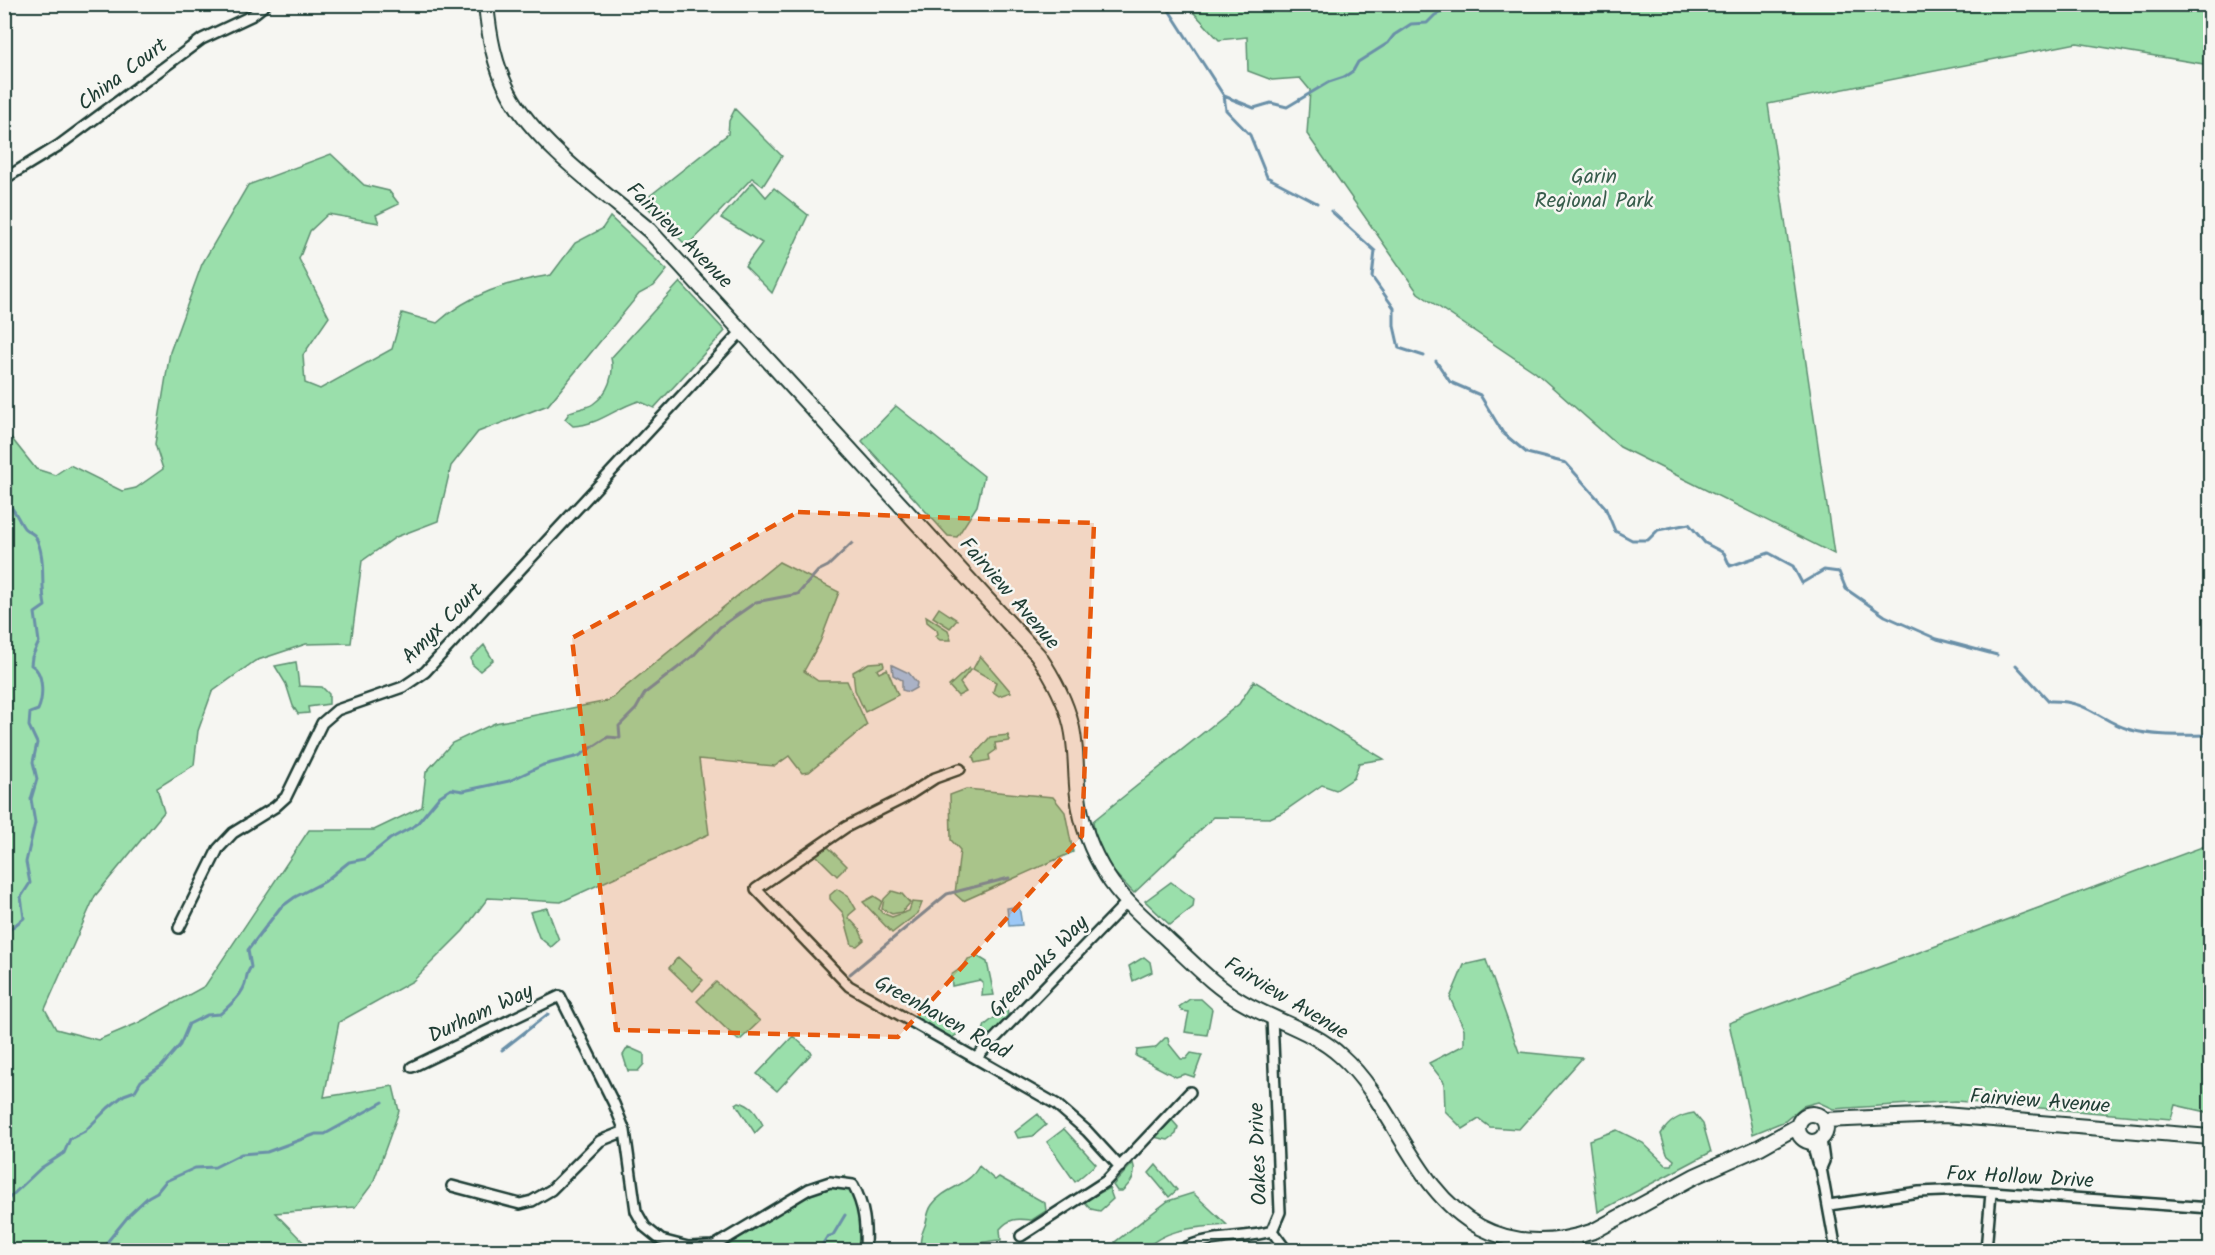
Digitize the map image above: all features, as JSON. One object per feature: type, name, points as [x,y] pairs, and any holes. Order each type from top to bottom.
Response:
[{"type":"main road","name":"Fairview Avenue","points":[[486,4],[495,57],[508,92],[522,115],[578,170],[649,231],[963,571],[1050,672],[1071,724],[1078,794],[1084,824],[1106,876],[1127,902],[1216,985],[1272,1017],[1313,1036],[1347,1062],[1363,1081],[1437,1190],[1466,1217],[1492,1232],[1525,1240],[1577,1244],[1594,1231],[1720,1163],[1760,1147],[1771,1147],[1866,1120],[1944,1115],[2211,1137]]},
{"type":"street","name":"China Court","points":[[4,179],[58,146],[202,39],[251,16],[266,4]]},
{"type":"street","name":"Amyx Court","points":[[179,928],[218,849],[233,833],[286,797],[322,723],[336,710],[403,687],[425,672],[742,331]]},
{"type":"street","name":"Greenhaven Road","points":[[960,769],[935,778],[904,798],[846,827],[756,889],[849,986],[1056,1104],[1087,1131],[1120,1167]]},
{"type":"street","name":"Greenoaks Way","points":[[976,1058],[1127,902]]},
{"type":"street","name":"Durham Way","points":[[412,1067],[560,996],[614,1104],[625,1131],[636,1211],[645,1227],[661,1240],[688,1247],[714,1246],[809,1189],[830,1182],[843,1182],[853,1185],[863,1203],[866,1220],[865,1251]]},
{"type":"street","name":"Oakes Drive","points":[[1181,1251],[1190,1245],[1222,1237],[1251,1237],[1272,1231],[1280,1212],[1272,1017]]},
{"type":"street","points":[[1021,1236],[1106,1180],[1190,1092]]},
{"type":"street","points":[[452,1186],[520,1203],[532,1201],[551,1190],[600,1141],[625,1131]]},
{"type":"street","points":[[1814,1133],[1817,1162],[1821,1168],[1836,1251]]},
{"type":"street","name":"Fox Hollow Drive","points":[[1828,1205],[1919,1192],[1965,1190],[2211,1208]]},
{"type":"street","points":[[1986,1251],[1991,1193]]},
{"type":"street","points":[[1272,1231],[1286,1251]]},
{"type":"highlighted area","points":[[798,512],[1094,523],[1082,836],[898,1037],[616,1030],[572,638]]},
{"type":"green space","name":"Garin Regional Park","points":[[1174,5],[2210,5],[2210,65],[2077,43],[1768,104],[1834,554],[1620,447],[1535,372],[1418,293],[1307,134],[1310,90],[1300,78],[1272,80],[1248,71],[1247,37],[1219,40],[1194,13]]},
{"type":"green space","points":[[735,109],[782,156],[763,186],[752,178],[687,246],[642,202],[728,134],[729,121]]},
{"type":"green space","points":[[331,154],[364,185],[389,191],[399,204],[376,215],[379,223],[328,214],[310,231],[299,259],[329,317],[303,355],[305,383],[320,389],[392,349],[402,313],[437,323],[462,304],[490,291],[520,281],[551,275],[575,243],[602,229],[610,217],[667,270],[654,286],[639,294],[548,405],[478,432],[451,466],[438,521],[396,537],[362,561],[351,643],[306,644],[255,661],[212,692],[198,731],[194,765],[157,788],[164,812],[95,896],[45,1009],[56,1029],[98,1040],[138,1023],[205,986],[309,830],[374,830],[422,807],[426,772],[452,743],[495,723],[608,701],[779,562],[839,592],[820,642],[804,671],[818,681],[847,681],[867,725],[809,772],[802,773],[789,756],[775,766],[699,759],[709,834],[561,902],[488,898],[463,931],[413,981],[339,1022],[324,1097],[393,1086],[399,1111],[373,1183],[355,1207],[275,1213],[311,1250],[5,1250],[5,430],[36,469],[55,475],[70,465],[122,491],[136,488],[163,469],[155,444],[170,352],[202,264],[248,185]]},
{"type":"green space","points":[[753,182],[766,197],[774,188],[808,215],[772,293],[745,266],[762,243],[721,218]]},
{"type":"green space","points":[[680,282],[725,331],[654,408],[639,401],[591,423],[573,426],[565,419],[570,412],[591,405],[603,395],[611,377],[611,358]]},
{"type":"green space","points":[[896,406],[984,476],[977,506],[957,537],[948,536],[862,441]]},
{"type":"green space","points":[[939,608],[957,620],[950,628],[933,617]]},
{"type":"green space","points":[[926,616],[948,630],[951,640],[940,640],[935,636],[938,634],[937,630],[927,622]]},
{"type":"green space","points":[[484,645],[493,660],[480,671],[472,664],[471,658]]},
{"type":"green space","points":[[980,656],[1011,692],[999,696],[993,692],[996,682],[973,669]]},
{"type":"green space","points":[[296,662],[299,686],[322,687],[329,694],[329,704],[308,707],[309,713],[298,714],[286,684],[275,666]]},
{"type":"green space","points":[[883,662],[884,666],[877,670],[879,673],[887,669],[898,695],[865,712],[855,690],[853,672],[869,663]]},
{"type":"green space","points":[[969,668],[971,669],[960,683],[966,692],[958,696],[949,686]]},
{"type":"green space","points":[[1254,681],[1384,759],[1359,763],[1354,778],[1336,790],[1322,785],[1283,812],[1270,818],[1214,817],[1134,893],[1111,869],[1101,853],[1094,833],[1093,821],[1239,704]]},
{"type":"green space","points":[[1008,735],[1010,741],[995,743],[996,750],[989,755],[990,760],[975,763],[973,757],[990,737]]},
{"type":"green space","points":[[966,789],[1053,797],[1065,812],[1073,852],[963,901],[955,894],[960,850],[951,840],[950,795]]},
{"type":"green space","points":[[2210,844],[2210,1113],[2175,1105],[2171,1119],[1956,1101],[1833,1109],[1818,1102],[1803,1106],[1785,1121],[1753,1134],[1729,1023]]},
{"type":"green space","points":[[828,847],[847,866],[837,876],[816,855]]},
{"type":"green space","points":[[1171,882],[1194,899],[1193,907],[1170,925],[1145,901]]},
{"type":"green space","points":[[837,889],[849,897],[856,909],[849,915],[849,918],[859,929],[864,940],[857,946],[852,945],[843,913],[830,899],[830,895]]},
{"type":"green space","points":[[892,891],[902,894],[910,903],[902,912],[892,914],[882,909],[884,899]]},
{"type":"green space","points":[[874,896],[882,901],[879,909],[882,913],[892,917],[909,911],[912,902],[922,903],[918,913],[892,933],[863,902]]},
{"type":"green space","points":[[547,908],[559,940],[551,947],[539,937],[530,912]]},
{"type":"green space","points":[[977,956],[987,962],[994,995],[982,996],[983,983],[980,980],[952,986],[951,975],[964,966],[968,959]]},
{"type":"green space","points":[[678,957],[703,980],[693,991],[669,968]]},
{"type":"green space","points":[[1144,957],[1150,962],[1152,972],[1133,981],[1129,966]]},
{"type":"green space","points":[[1486,960],[1519,1052],[1582,1058],[1519,1129],[1490,1127],[1479,1119],[1463,1129],[1445,1111],[1444,1082],[1429,1063],[1464,1045],[1464,1029],[1450,998],[1464,965]]},
{"type":"green space","points":[[716,982],[760,1021],[740,1040],[697,1001]]},
{"type":"green space","points":[[1190,999],[1201,999],[1212,1009],[1207,1035],[1185,1032],[1189,1012],[1182,1011],[1179,1007]]},
{"type":"green space","points":[[1007,1008],[1008,1016],[991,1034],[982,1033],[985,1025]]},
{"type":"green space","points":[[919,1010],[959,1033],[950,1039],[913,1018]]},
{"type":"green space","points":[[793,1036],[812,1053],[777,1091],[757,1074]]},
{"type":"green space","points":[[1165,1038],[1168,1038],[1169,1044],[1181,1059],[1186,1059],[1191,1053],[1202,1055],[1194,1077],[1185,1074],[1176,1077],[1136,1056],[1137,1050],[1155,1048]]},
{"type":"green space","points":[[628,1047],[644,1054],[644,1064],[638,1071],[628,1071],[623,1055]]},
{"type":"green space","points":[[739,1102],[753,1110],[763,1125],[755,1133],[736,1104]]},
{"type":"green space","points":[[1694,1113],[1703,1124],[1711,1152],[1598,1212],[1589,1140],[1617,1130],[1643,1143],[1666,1165],[1672,1165],[1674,1160],[1667,1154],[1661,1134],[1675,1119]]},
{"type":"green space","points":[[1038,1114],[1046,1125],[1033,1136],[1018,1138],[1015,1132]]},
{"type":"green space","points":[[1171,1119],[1178,1127],[1176,1134],[1168,1140],[1154,1137]]},
{"type":"green space","points":[[1064,1129],[1096,1164],[1075,1182],[1047,1142]]},
{"type":"green space","points":[[1133,1163],[1134,1171],[1128,1185],[1122,1191],[1117,1191],[1113,1185]]},
{"type":"green space","points":[[1156,1165],[1177,1190],[1169,1197],[1149,1173]]},
{"type":"green space","points":[[979,1166],[995,1180],[999,1177],[1045,1203],[1046,1211],[1032,1220],[1018,1219],[1007,1222],[1000,1229],[1001,1240],[921,1250],[921,1236],[932,1205],[944,1194],[963,1183]]},
{"type":"green space","points":[[845,1176],[857,1192],[865,1250],[726,1250],[723,1245],[809,1189]]},
{"type":"green space","points":[[1109,1188],[1113,1199],[1100,1211],[1091,1209],[1084,1201]]},
{"type":"green space","points":[[1193,1193],[1227,1225],[1193,1228],[1172,1233],[1153,1242],[1144,1250],[1121,1250],[1115,1242],[1168,1201]]},
{"type":"water","points":[[892,665],[909,673],[917,683],[916,688],[909,692],[902,690],[902,680],[893,675]]},
{"type":"water","points":[[1019,906],[1022,925],[1009,926],[1007,908]]},
{"type":"waterway","points":[[1165,4],[1224,96],[1226,110],[1250,135],[1267,177],[1317,203]]},
{"type":"waterway","points":[[1224,96],[1254,108],[1271,103],[1287,107],[1329,82],[1353,71],[1358,62],[1388,43],[1394,35],[1411,24],[1427,23],[1435,15],[1460,4]]},
{"type":"waterway","points":[[1331,211],[1375,251],[1372,277],[1394,308],[1394,326],[1399,348],[1424,356]]},
{"type":"waterway","points":[[1436,361],[1450,382],[1480,395],[1503,433],[1527,453],[1566,463],[1605,507],[1615,531],[1632,540],[1648,540],[1658,530],[1689,524],[1705,543],[1724,553],[1730,566],[1769,553],[1793,566],[1802,583],[1824,570],[1839,572],[1846,589],[1885,616],[1937,639],[1997,655]]},
{"type":"waterway","points":[[4,501],[13,510],[24,528],[35,536],[39,544],[45,606],[35,613],[39,642],[31,665],[39,673],[42,693],[38,710],[30,713],[29,726],[37,743],[33,762],[37,779],[31,799],[35,823],[26,862],[30,883],[21,897],[24,918],[4,934]]},
{"type":"waterway","points":[[4,1203],[41,1168],[64,1153],[70,1139],[85,1131],[108,1108],[124,1095],[135,1091],[141,1081],[161,1067],[180,1045],[189,1024],[207,1015],[220,1014],[236,999],[241,993],[251,967],[248,950],[280,908],[295,897],[324,882],[349,862],[365,859],[390,839],[416,825],[440,796],[451,789],[463,791],[509,781],[543,765],[579,756],[608,737],[620,738],[619,726],[636,709],[645,693],[693,656],[720,627],[756,602],[798,594],[818,571],[828,566],[852,543]]},
{"type":"waterway","points":[[2016,665],[2049,701],[2085,707],[2131,730],[2151,734],[2210,735]]},
{"type":"waterway","points":[[850,974],[947,894],[1009,878]]},
{"type":"waterway","points":[[502,1050],[548,1014]]},
{"type":"waterway","points":[[106,1250],[108,1241],[130,1214],[148,1197],[157,1192],[166,1181],[195,1168],[215,1167],[241,1154],[267,1152],[316,1134],[325,1134],[383,1102]]},
{"type":"waterway","points":[[819,1250],[827,1237],[833,1235],[845,1215]]}]
